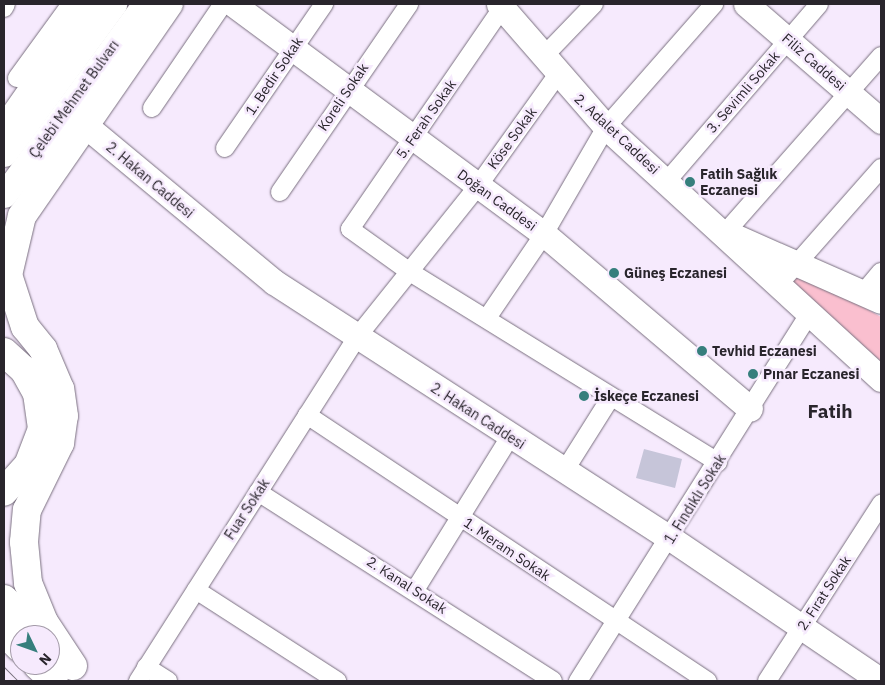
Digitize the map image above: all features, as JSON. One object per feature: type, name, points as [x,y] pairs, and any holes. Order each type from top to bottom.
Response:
[{"type":"highway","points":[[6,115],[93,4]]},
{"type":"highway","points":[[70,676],[28,583],[24,542],[28,510],[60,443],[64,416],[60,389],[43,349],[25,327],[8,275],[22,216],[169,4]]},
{"type":"highway","points":[[4,352],[24,370],[37,393],[42,429],[28,465],[4,492]]},
{"type":"highway","points":[[4,598],[31,625]]},
{"type":"highway","points":[[60,660],[70,676]]},
{"type":"main road","name":"Çelebi Mehmet Bulvarı","points":[[4,154],[114,4]]},
{"type":"main road","name":"Çelebi Mehmet Bulvarı","points":[[4,195],[145,4]]},
{"type":"main road","name":"Filiz Caddesi","points":[[746,4],[881,121]]},
{"type":"main road","name":"Doğan Caddesi","points":[[236,5],[346,92],[544,234],[750,409]]},
{"type":"main road","name":"2. Adalet Caddesi","points":[[501,6],[606,127],[725,233],[778,285],[881,379]]},
{"type":"main road","name":"2. Hakan Caddesi","points":[[91,130],[274,282],[510,437],[670,538],[881,681]]},
{"type":"main road","name":"2. Adalet Caddesi","points":[[725,233],[798,262],[873,296]]},
{"type":"street","points":[[4,8],[6,4]]},
{"type":"street","points":[[17,78],[71,4]]},
{"type":"street","name":"1. Bedir Sokak","points":[[225,148],[324,4]]},
{"type":"street","name":"Koreli Sokak","points":[[280,192],[346,92],[409,4]]},
{"type":"street","name":"Köse Sokak","points":[[357,337],[478,186],[551,65],[594,4]]},
{"type":"street","points":[[487,318],[544,234],[606,127],[714,4]]},
{"type":"street","name":"3. Sevimli Sokak","points":[[667,181],[819,4]]},
{"type":"street","points":[[152,108],[236,5]]},
{"type":"street","name":"5. Ferah Sokak","points":[[410,272],[350,229],[501,6]]},
{"type":"street","points":[[725,233],[881,56]]},
{"type":"street","points":[[778,285],[881,168]]},
{"type":"street","points":[[410,272],[718,462]]},
{"type":"street","points":[[873,296],[881,272]]},
{"type":"street","name":"1. Fındıklı Sokak","points":[[578,681],[718,462],[809,314]]},
{"type":"street","name":"Fuar Sokak","points":[[142,674],[357,337]]},
{"type":"street","points":[[565,470],[611,397]]},
{"type":"street","name":"1. Meram Sokak","points":[[307,416],[616,623],[708,681]]},
{"type":"street","points":[[415,590],[510,437]]},
{"type":"street","name":"2. Kanal Sokak","points":[[258,492],[415,590],[553,681]]},
{"type":"street","name":"2. Fırat Sokak","points":[[767,681],[881,504]]},
{"type":"street","points":[[196,590],[337,681]]},
{"type":"street","points":[[142,674],[168,681]]},
{"type":"shaded area","points":[[800,271],[881,317],[881,362],[791,280]]},
{"type":"building","points":[[644,449],[682,459],[675,488],[636,478]]},
{"type":"tram line","points":[[4,667],[18,681]]},
{"type":"place","name":"Fatih Sağlık Eczanesi","points":[[690,182]]},
{"type":"place","name":"Güneş Eczanesi","points":[[614,273]]},
{"type":"place","name":"Tevhid Eczanesi","points":[[702,351]]},
{"type":"place","name":"Pınar Eczanesi","points":[[753,374]]},
{"type":"place","name":"İskeçe Eczanesi","points":[[584,396]]},
{"type":"district","name":"Fatih","points":[[830,412]]}]
